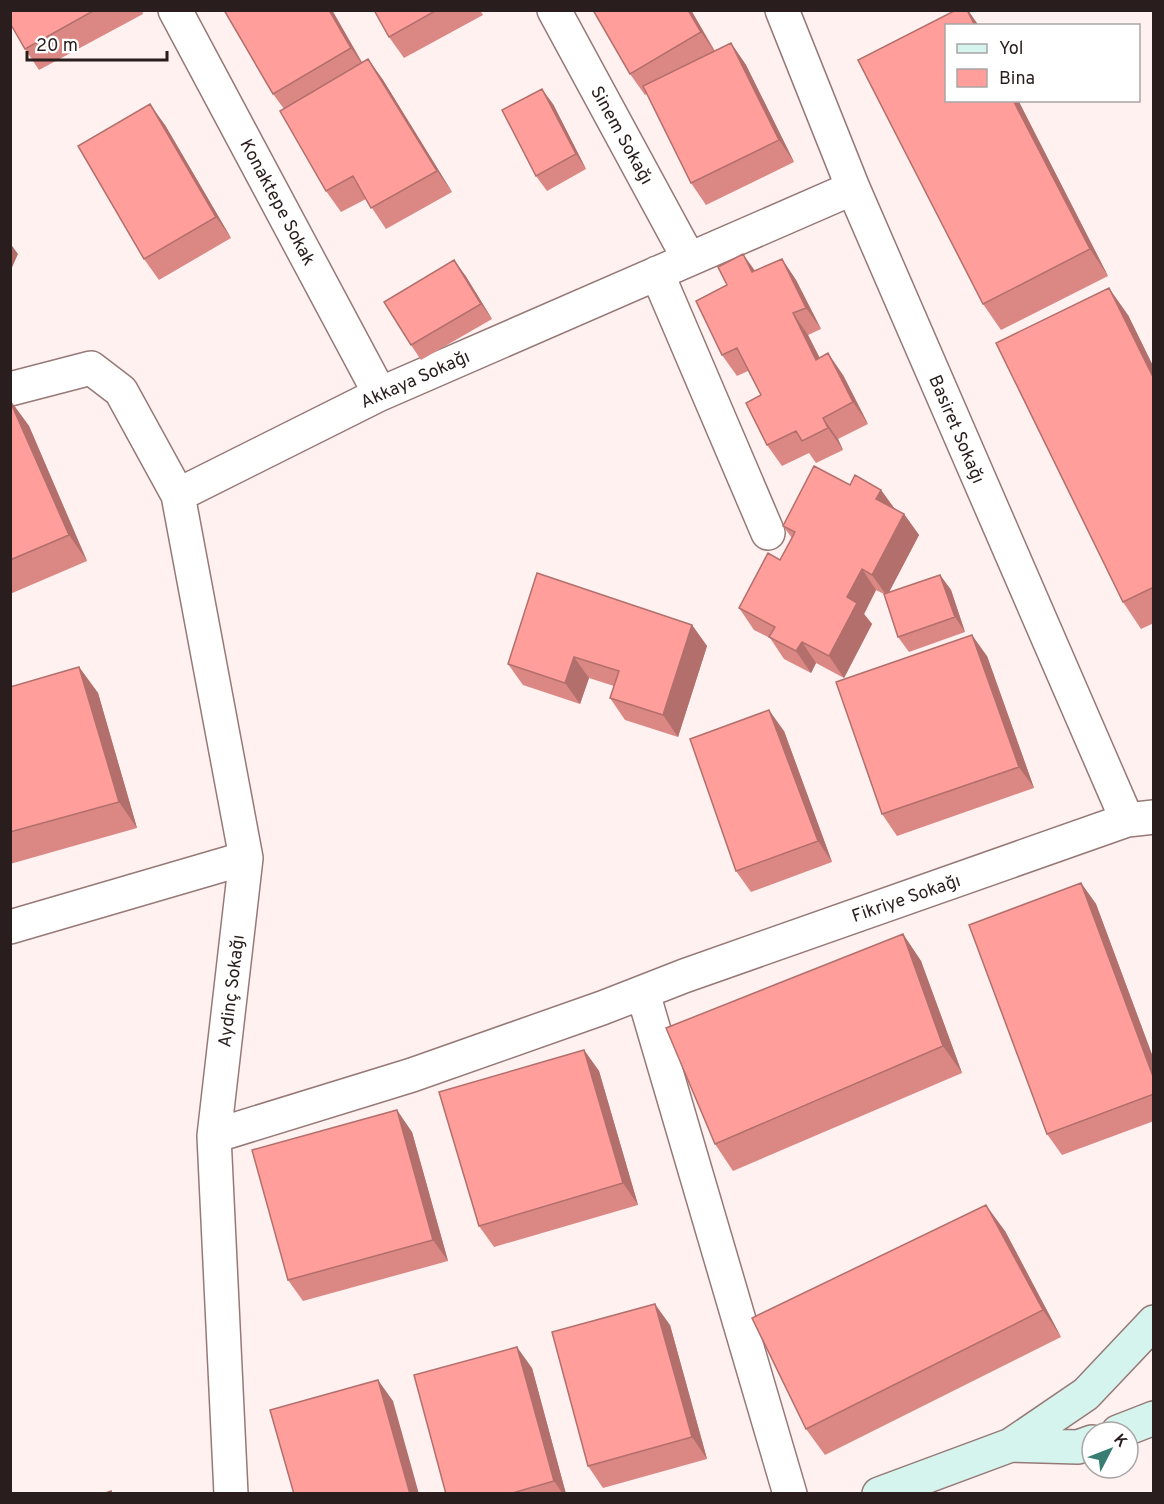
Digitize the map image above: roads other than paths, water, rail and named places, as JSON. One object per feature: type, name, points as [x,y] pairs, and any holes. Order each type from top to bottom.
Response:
[{"type":"main road","points":[[879,1494],[1011,1445],[1086,1394],[1154,1322]]},
{"type":"main road","points":[[1140,1423],[1154,1418]]},
{"type":"main road","points":[[1011,1445],[1080,1446]]},
{"type":"street","name":"Konaktepe Sokak","points":[[175,10],[380,394]]},
{"type":"street","name":"Sinem Sokağı","points":[[554,10],[689,259]]},
{"type":"street","name":"Basiret Sokağı","points":[[782,10],[853,188],[1140,818]]},
{"type":"street","name":"Akkaya Sokağı","points":[[178,495],[380,394],[853,188]]},
{"type":"street","points":[[657,273],[768,533]]},
{"type":"street","name":"Aydinç Sokağı","points":[[10,389],[91,368],[121,391],[178,495],[246,858],[214,1136],[231,1494]]},
{"type":"street","name":"Fikriye Sokağı","points":[[214,1136],[412,1075],[643,993],[684,976],[1140,818]]},
{"type":"street","points":[[10,927],[246,858]]},
{"type":"street","points":[[643,993],[790,1494]]}]
